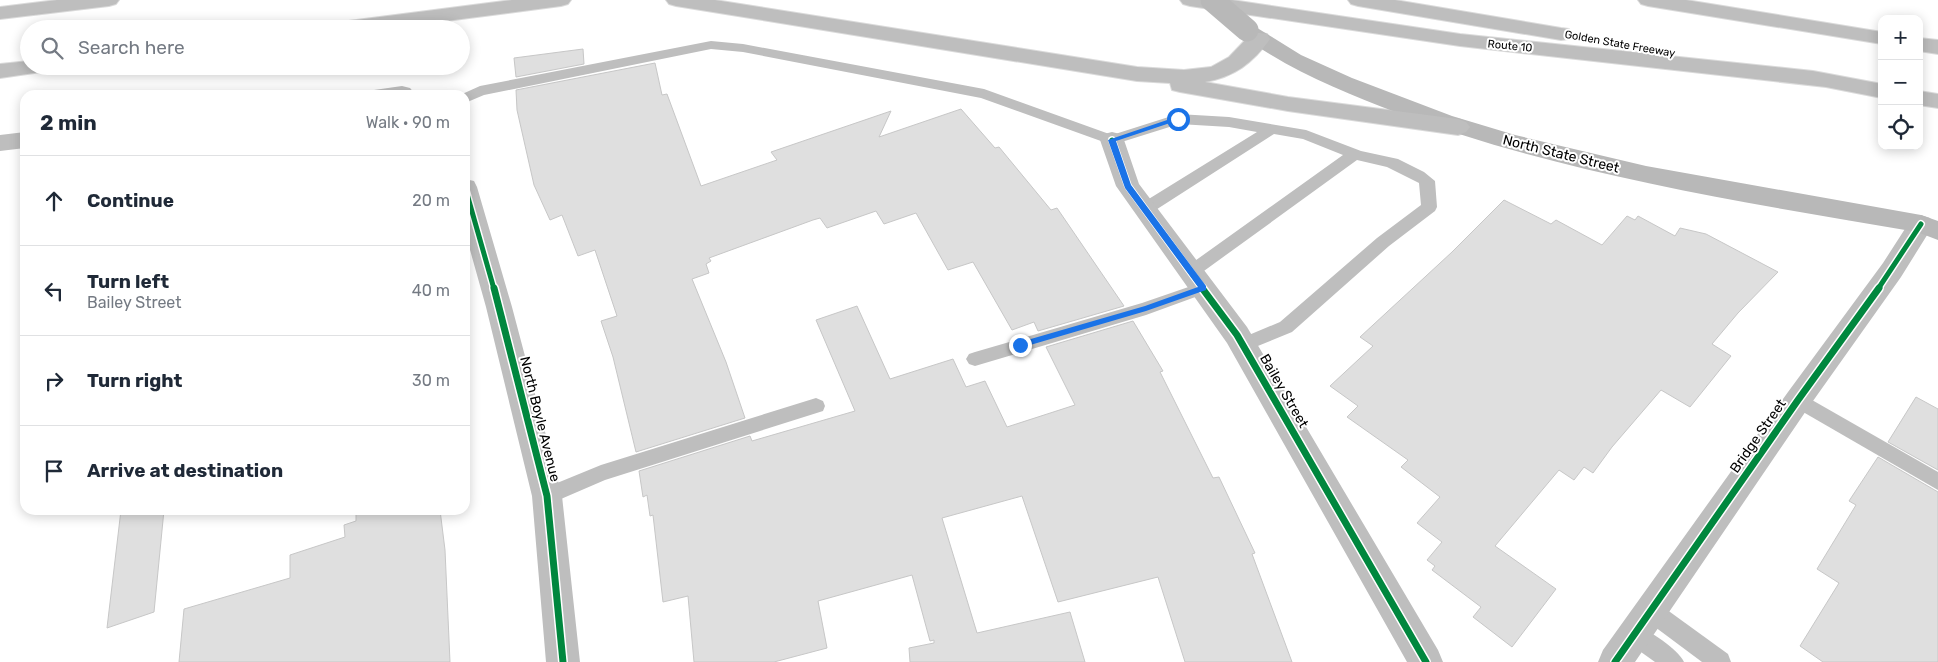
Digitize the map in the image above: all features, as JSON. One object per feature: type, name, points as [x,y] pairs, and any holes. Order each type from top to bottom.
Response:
[{"type":"main road","points":[[0,13],[109,0]]},
{"type":"main road","points":[[403,20],[560,0]]},
{"type":"main road","points":[[676,0],[1137,74],[1189,88],[1458,127]]},
{"type":"main road","name":"Route 10","points":[[1190,0],[1460,40],[1831,81]]},
{"type":"main road","name":"North State Street","points":[[1212,0],[1253,34],[1304,64],[1347,84],[1458,127],[1536,150],[1598,165],[1929,227]]},
{"type":"main road","name":"Golden State Freeway","points":[[1358,0],[1878,90]]},
{"type":"main road","points":[[1648,0],[1878,37]]},
{"type":"main road","points":[[1685,0],[1801,24]]},
{"type":"main road","points":[[1137,74],[1199,76],[1228,69],[1246,54],[1253,34]]},
{"type":"main road","points":[[1923,45],[1938,47]]},
{"type":"main road","points":[[0,71],[20,68]]},
{"type":"main road","points":[[1923,99],[1938,101]]},
{"type":"main road","name":"Bailey Street","points":[[1112,140],[1128,186],[1243,345],[1426,662]]},
{"type":"main road","points":[[0,143],[20,141]]},
{"type":"main road","name":"North Boyle Avenue","points":[[470,205],[547,496],[563,662]]},
{"type":"main road","name":"Bridge Street","points":[[1615,662],[1798,400],[1892,270],[1929,227]]},
{"type":"lane","points":[[470,96],[480,91],[522,82],[675,50],[711,45],[743,48],[984,94],[1112,140],[1178,119],[1229,122],[1306,135],[1360,156]]},
{"type":"lane","points":[[1145,208],[1272,129]]},
{"type":"lane","points":[[975,359],[1146,308],[1197,280],[1354,156],[1378,158],[1408,168],[1428,181],[1429,207],[1383,242],[1286,327],[1243,345]]},
{"type":"lane","points":[[1798,400],[1938,482]]},
{"type":"lane","points":[[547,496],[601,473],[816,406]]},
{"type":"lane","points":[[1643,623],[1673,662]]},
{"type":"lane","points":[[1643,623],[1720,662]]},
{"type":"building","points":[[583,49],[584,64],[516,77],[514,58]]},
{"type":"building","points":[[655,63],[662,95],[667,94],[701,186],[777,160],[771,152],[891,111],[879,137],[961,109],[995,148],[999,147],[1051,210],[1057,208],[1124,306],[1038,331],[1034,322],[1012,330],[973,262],[948,270],[916,213],[884,224],[876,211],[827,228],[820,218],[813,220],[709,258],[711,261],[706,264],[709,273],[692,279],[726,362],[745,418],[636,452],[613,357],[601,321],[617,316],[595,250],[578,256],[562,215],[550,220],[534,185],[517,110],[516,90]]},
{"type":"building","points":[[1504,200],[1551,224],[1556,220],[1602,245],[1627,216],[1635,220],[1638,216],[1675,236],[1680,228],[1706,234],[1778,272],[1738,313],[1712,344],[1731,356],[1690,407],[1661,390],[1612,447],[1593,473],[1584,467],[1574,480],[1559,470],[1495,546],[1556,589],[1512,647],[1473,617],[1481,607],[1432,570],[1435,566],[1427,560],[1442,542],[1417,523],[1440,497],[1401,467],[1408,460],[1347,417],[1358,406],[1330,386],[1373,346],[1360,337],[1452,252]]},
{"type":"building","points":[[857,306],[890,379],[953,359],[966,387],[985,381],[1007,427],[1075,405],[1046,347],[1133,321],[1163,371],[1160,372],[1213,478],[1219,477],[1255,553],[1252,554],[1292,662],[1185,662],[1158,577],[1058,602],[1022,496],[942,518],[977,633],[1070,612],[1085,662],[910,662],[909,648],[934,643],[934,640],[930,641],[912,575],[818,601],[827,648],[774,662],[694,662],[688,596],[663,602],[653,515],[650,516],[647,495],[643,497],[639,471],[750,436],[752,441],[855,411],[816,320]]},
{"type":"building","points":[[1916,397],[1938,409],[1938,470],[1888,442]]},
{"type":"building","points":[[1878,457],[1938,492],[1938,662],[1823,662],[1800,646],[1839,583],[1817,569],[1856,505],[1849,501]]},
{"type":"building","points":[[120,515],[164,515],[154,612],[107,628]]},
{"type":"building","points":[[356,515],[441,515],[445,550],[450,662],[179,662],[184,609],[290,578],[290,555],[345,537],[344,525],[356,521]]},
{"type":"cycle path","points":[[1112,140],[1128,186],[1237,335],[1426,662]]},
{"type":"cycle path","points":[[470,205],[499,307],[547,496],[563,662]]},
{"type":"cycle path","points":[[1615,662],[1798,400],[1892,270],[1921,224]]},
{"type":"route","points":[[1020,345],[1146,308],[1203,288],[1128,186],[1112,140],[1178,119]]}]
